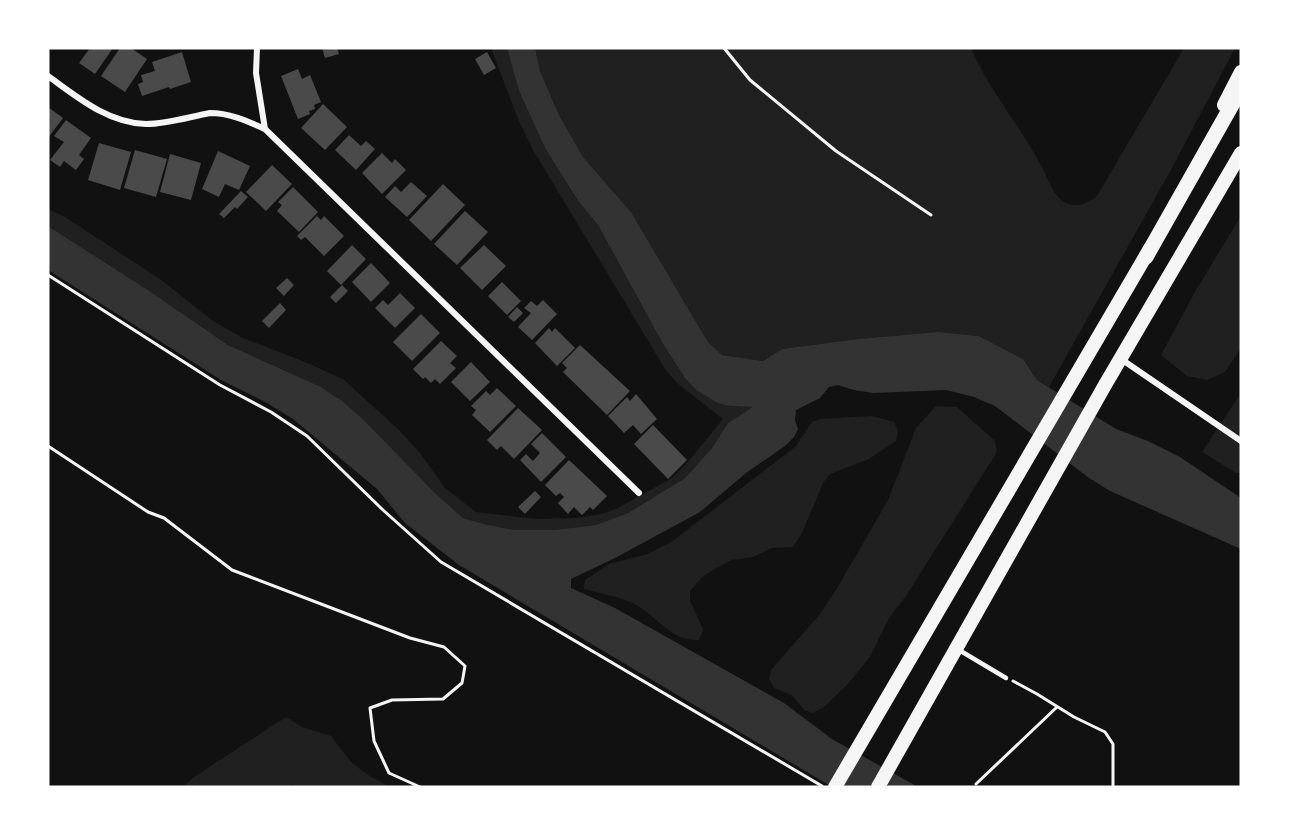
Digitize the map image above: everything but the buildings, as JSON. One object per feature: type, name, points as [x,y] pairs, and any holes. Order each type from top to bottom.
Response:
[{"type":"highway","points":[[1146,257],[1241,72]]},
{"type":"highway","points":[[835,787],[1146,257],[1241,89]]},
{"type":"highway","points":[[878,787],[1105,385],[1241,153]]},
{"type":"street","points":[[257,48],[256,73],[265,129]]},
{"type":"street","points":[[48,76],[96,109],[123,120],[147,124],[218,113],[246,120],[265,129],[639,493]]},
{"type":"street","points":[[1120,359],[1241,441]]},
{"type":"lane","points":[[956,649],[1006,678]]},
{"type":"path","points":[[724,48],[750,80],[836,151],[931,215]]},
{"type":"path","points":[[48,275],[220,385],[271,412],[307,436],[383,510],[441,562],[823,787]]},
{"type":"path","points":[[48,446],[148,512],[164,519],[232,570],[410,638],[444,647],[465,666],[462,683],[443,699],[392,700],[370,708],[374,741],[390,773],[420,787]]},
{"type":"path","points":[[1006,678],[1105,732],[1113,744],[1113,787]]},
{"type":"path","points":[[976,784],[1057,707]]},
{"type":"shaded area","points":[[491,48],[507,48],[519,91],[545,148],[578,201],[598,225],[663,344],[685,378],[696,390],[729,406],[754,407],[728,423],[712,448],[685,478],[628,513],[596,525],[554,530],[514,530],[463,518],[341,400],[319,386],[228,345],[48,226],[48,209],[65,217],[160,279],[213,321],[243,338],[344,380],[399,430],[420,453],[445,488],[476,512],[536,519],[576,518],[602,514],[616,509],[672,478],[723,419],[677,383],[665,369],[533,150],[518,119]]},
{"type":"shaded area","points":[[507,48],[535,48],[540,71],[559,115],[583,157],[631,212],[708,342],[722,355],[763,361],[782,349],[858,339],[938,332],[979,336],[1023,359],[1037,380],[1116,429],[1148,441],[1180,457],[1241,498],[1241,549],[1110,491],[1089,478],[995,406],[974,397],[946,390],[873,393],[838,385],[829,387],[820,398],[796,410],[795,420],[798,429],[785,446],[746,473],[700,512],[571,579],[571,588],[615,608],[784,703],[832,739],[918,787],[832,787],[459,565],[405,523],[377,489],[293,419],[221,380],[48,270],[48,226],[228,345],[319,386],[341,400],[463,518],[514,530],[554,530],[596,525],[628,513],[685,478],[712,448],[728,423],[753,407],[718,403],[696,390],[685,378],[663,344],[598,225],[578,201],[545,148],[519,91]]},
{"type":"shaded area","points":[[535,48],[971,48],[986,78],[1034,152],[1054,191],[1064,202],[1077,205],[1097,196],[1184,48],[1235,48],[1172,168],[1049,387],[1037,380],[1023,359],[979,336],[938,332],[858,339],[782,349],[763,361],[722,355],[708,342],[631,212],[583,157],[559,115],[540,71]]},
{"type":"shaded area","points":[[1241,216],[1241,348],[1225,372],[1207,380],[1187,376],[1161,355],[1196,290]]},
{"type":"shaded area","points":[[1241,393],[1241,473],[1236,473],[1202,452]]},
{"type":"shaded area","points":[[936,406],[957,407],[995,441],[997,452],[906,596],[889,618],[870,657],[847,685],[823,708],[813,713],[804,710],[792,695],[774,688],[769,679],[771,670],[820,614],[839,585],[888,500],[916,428]]},
{"type":"shaded area","points":[[872,416],[894,422],[898,431],[896,441],[869,459],[830,474],[823,483],[802,533],[793,547],[771,548],[753,557],[731,560],[703,576],[690,591],[690,601],[703,629],[699,640],[679,636],[630,602],[584,589],[585,580],[609,564],[648,554],[674,540],[795,447],[812,422],[820,419]]},
{"type":"shaded area","points":[[286,717],[302,727],[331,736],[351,762],[390,787],[300,787],[291,785],[287,787],[183,787],[194,777]]}]
